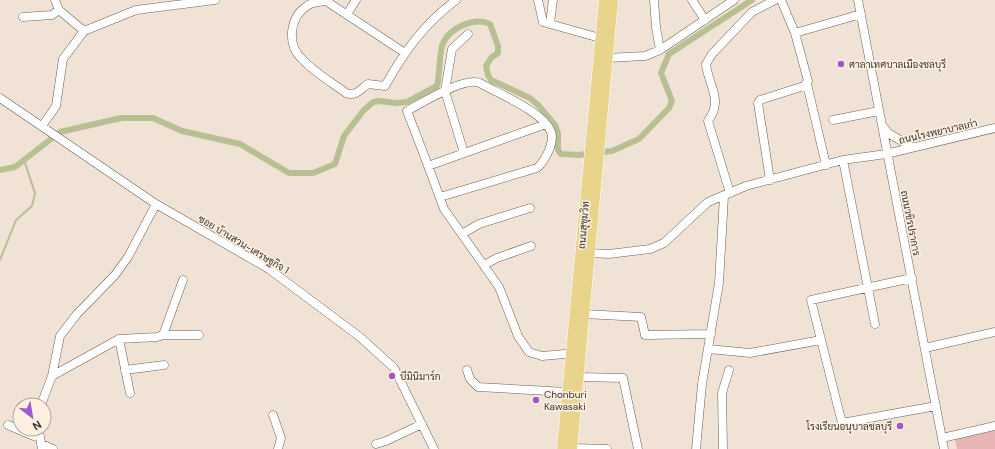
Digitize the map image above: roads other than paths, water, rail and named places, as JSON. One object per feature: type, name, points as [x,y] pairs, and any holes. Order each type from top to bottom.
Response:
[{"type":"main road","name":"ถนนสุขุมวิท","points":[[569,449],[567,392],[584,314],[590,254],[595,138],[599,98],[600,38],[604,0]]},
{"type":"main road","name":"ถนนสุขุมวิท","points":[[599,98],[607,58],[613,0]]},
{"type":"main road","name":"ถนนสุขุมวิท","points":[[569,449],[578,377],[576,353],[594,156]]},
{"type":"street","points":[[55,0],[59,10],[84,31]]},
{"type":"street","points":[[42,126],[56,106],[63,59],[84,31],[136,10],[215,0]]},
{"type":"street","points":[[405,53],[327,0],[311,4],[296,16],[293,23],[292,39],[301,59],[346,93],[355,94],[369,84],[385,86],[405,53],[428,23],[456,0]]},
{"type":"street","points":[[347,14],[356,0]]},
{"type":"street","points":[[538,0],[543,22],[600,38]]},
{"type":"street","points":[[550,24],[553,0]]},
{"type":"street","points":[[654,0],[656,27],[660,50]]},
{"type":"street","points":[[692,0],[705,20]]},
{"type":"street","points":[[607,58],[645,56],[660,50],[734,0]]},
{"type":"street","points":[[696,449],[702,384],[719,283],[727,194],[708,121],[714,112],[714,92],[706,64],[712,54],[752,12],[775,0]]},
{"type":"street","points":[[781,0],[794,33],[808,81],[807,84],[826,165]]},
{"type":"street","name":"ถนนวชิรปราการ","points":[[858,0],[886,154],[912,278],[944,449]]},
{"type":"street","points":[[23,17],[52,15],[59,10]]},
{"type":"street","points":[[794,33],[861,14]]},
{"type":"street","points":[[464,153],[445,91],[452,49],[468,34]]},
{"type":"street","points":[[440,198],[537,168],[544,160],[551,146],[551,132],[546,124],[537,114],[477,82],[470,82],[445,91],[407,111],[444,209],[499,287],[518,336],[529,352],[542,356],[576,353]]},
{"type":"street","points":[[770,180],[758,103],[760,100],[807,84]]},
{"type":"street","name":"ซอย บ้านสวน-เศรษฐกิจ 1","points":[[0,98],[156,204],[269,269],[360,337],[394,368],[434,449]]},
{"type":"street","points":[[833,120],[879,111]]},
{"type":"street","points":[[428,166],[546,124]]},
{"type":"street","points":[[881,124],[888,133],[912,148]]},
{"type":"street","name":"ถนนโรงพยาบาลเก่า","points":[[590,254],[609,254],[650,249],[664,243],[708,202],[770,180],[843,160],[886,154],[995,128]]},
{"type":"street","points":[[892,180],[893,163],[903,150]]},
{"type":"street","points":[[843,160],[875,324]]},
{"type":"street","points":[[44,397],[52,376],[60,336],[77,314],[115,275],[128,257],[156,204]]},
{"type":"street","points":[[462,234],[479,224],[530,208]]},
{"type":"street","points":[[484,265],[497,258],[531,246]]},
{"type":"street","points":[[912,278],[811,300],[842,423],[936,406]]},
{"type":"street","points":[[163,335],[183,280]]},
{"type":"street","points":[[584,314],[641,317],[645,335],[711,334]]},
{"type":"street","points":[[924,348],[995,332]]},
{"type":"street","points":[[52,376],[119,339],[157,337],[163,335],[199,335]]},
{"type":"street","points":[[119,339],[130,393]]},
{"type":"street","points":[[709,349],[750,353],[821,340]]},
{"type":"street","points":[[125,370],[164,365]]},
{"type":"street","points":[[467,370],[470,379],[478,387],[567,392]]},
{"type":"street","points":[[723,449],[722,393],[729,370]]},
{"type":"street","points":[[578,377],[623,378],[638,449]]},
{"type":"street","points":[[273,415],[281,438],[278,449]]},
{"type":"street","points":[[376,444],[386,442],[422,424]]},
{"type":"street","points":[[942,438],[995,426]]},
{"type":"street","points":[[32,437],[41,447],[53,449]]},
{"type":"street","points":[[40,437],[41,447]]},
{"type":"street","points":[[569,449],[607,449]]},
{"type":"waterway","points":[[0,170],[15,167],[60,132],[121,118],[153,118],[182,131],[240,144],[289,173],[313,173],[335,164],[344,136],[363,111],[373,102],[407,102],[437,86],[443,43],[451,32],[457,28],[477,22],[490,24],[498,46],[498,53],[491,58],[486,66],[491,80],[530,98],[538,105],[555,125],[558,133],[558,150],[561,154],[578,155],[612,151],[639,139],[669,108],[672,101],[661,73],[669,54],[752,0]]},
{"type":"waterway","points":[[0,260],[16,220],[32,206],[35,193],[24,160]]},
{"type":"place","name":"ศาลาเทศบาลเมืองชลบุรี","points":[[841,64]]},
{"type":"place","name":"บีมินิมาร์ก","points":[[392,376]]},
{"type":"place","name":"Chonburi Kawasaki","points":[[536,400]]},
{"type":"place","name":"โรงเรียนอนุบาลชลบุรี","points":[[900,426]]}]
